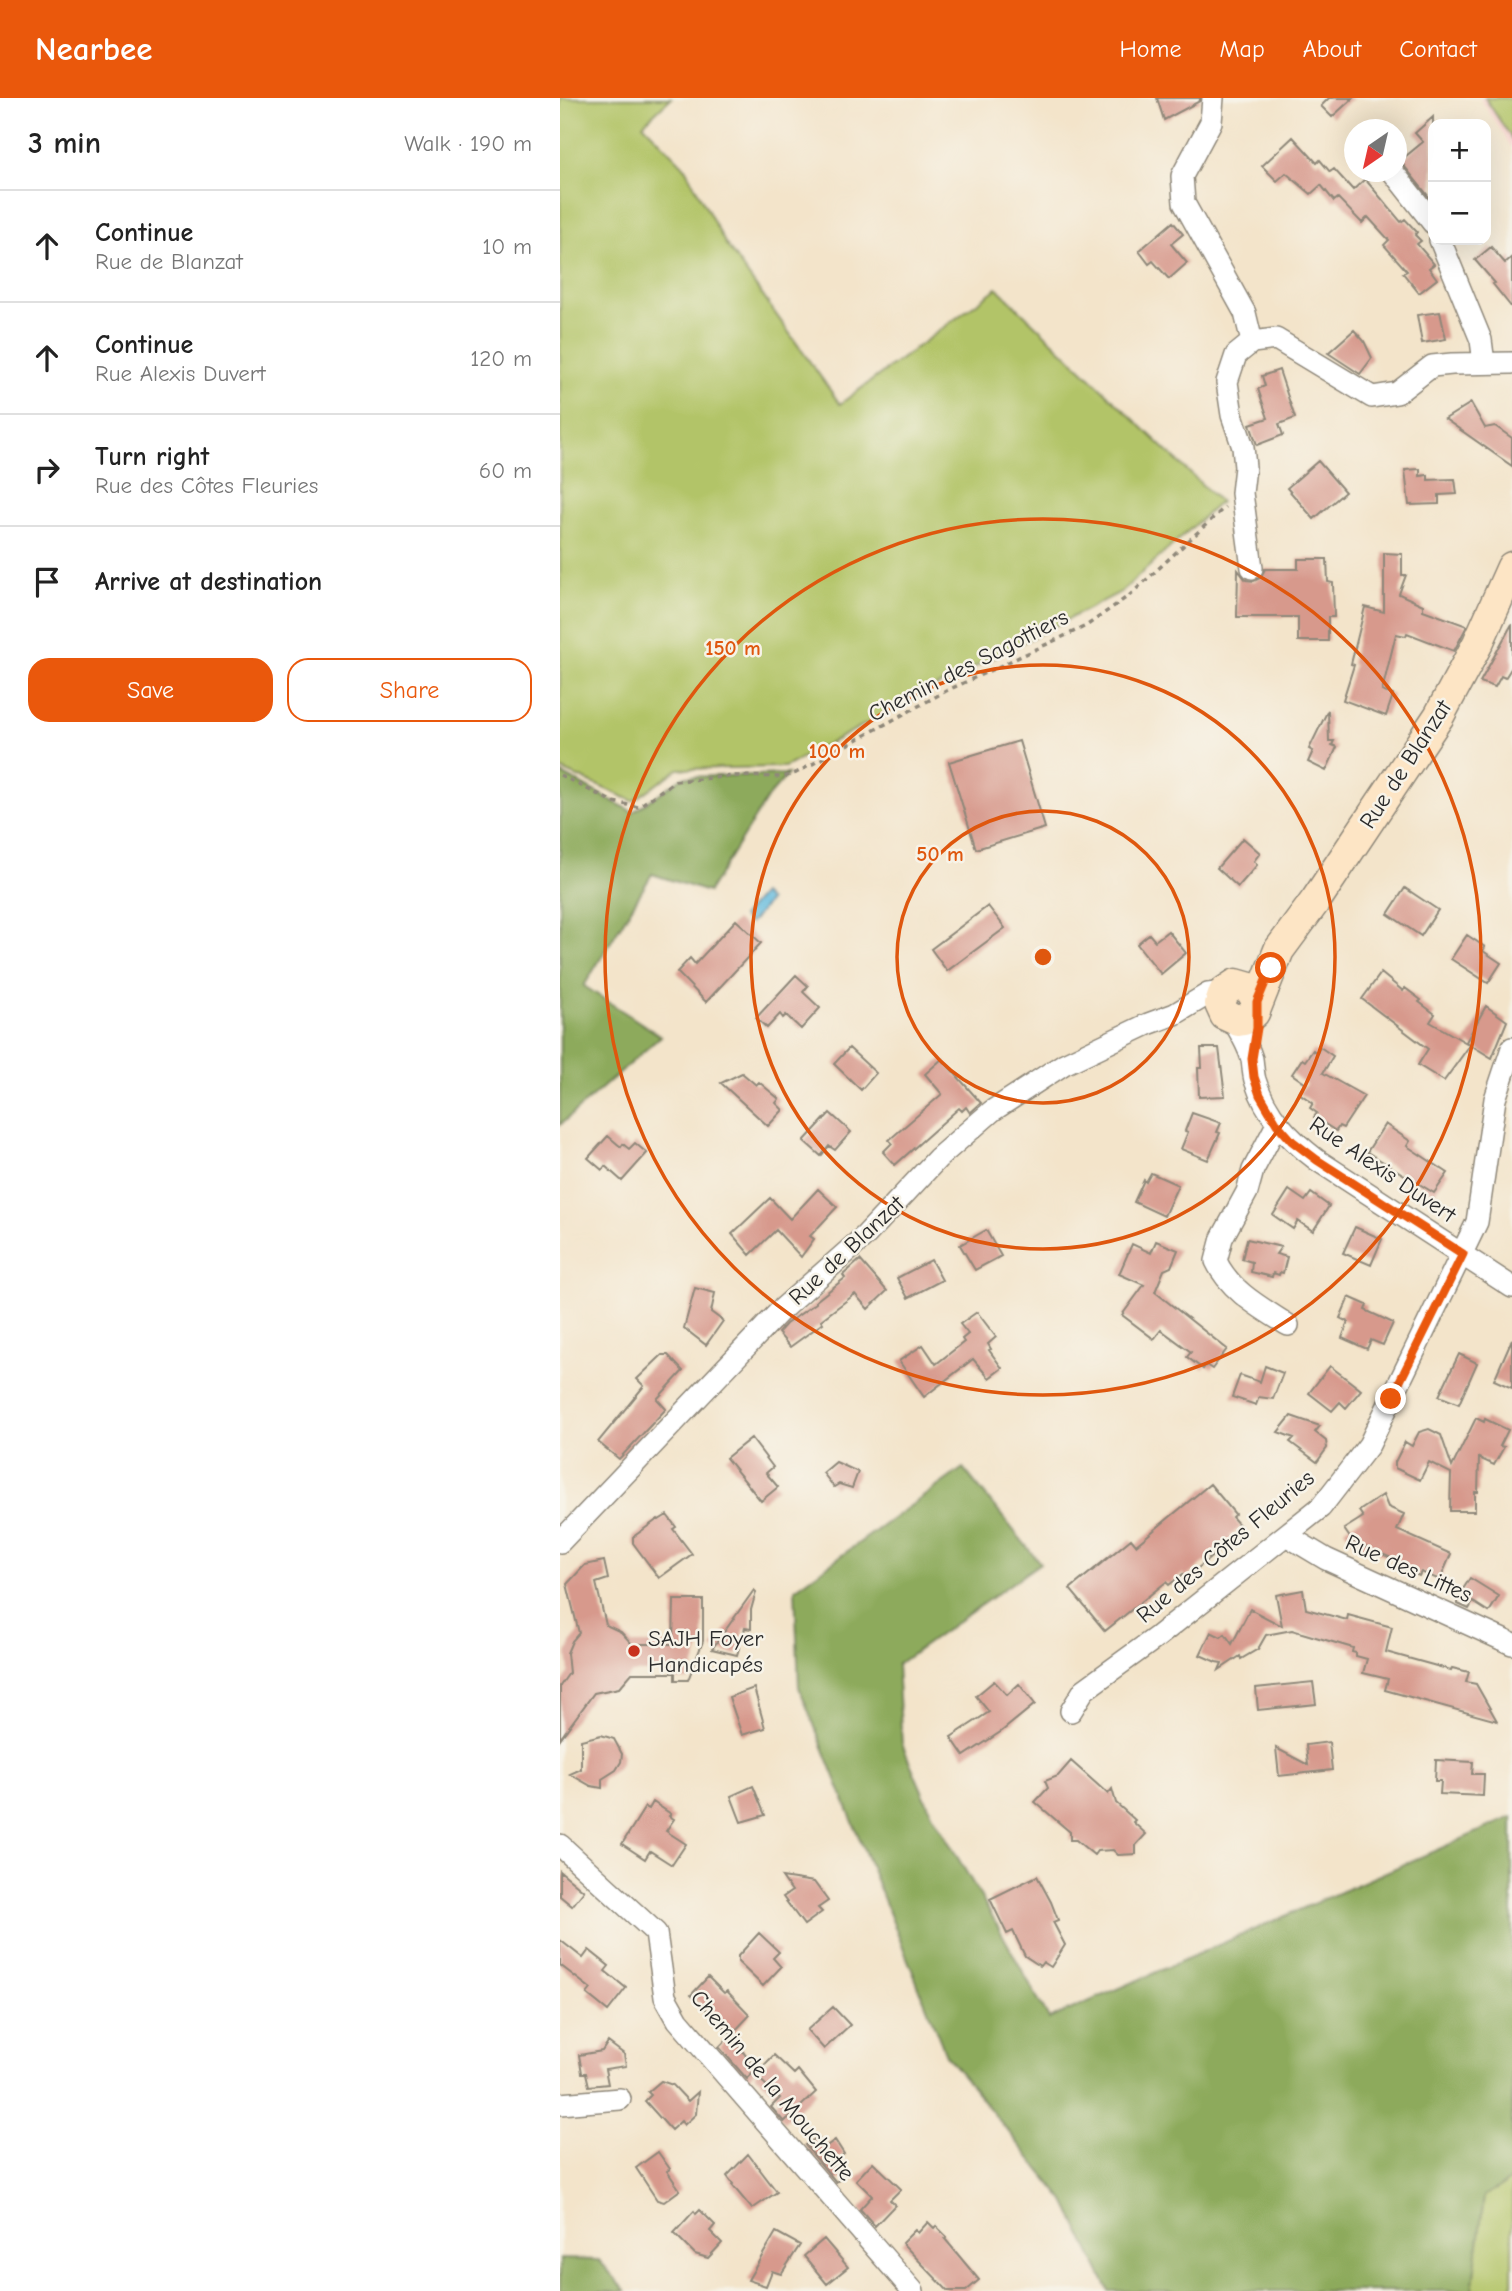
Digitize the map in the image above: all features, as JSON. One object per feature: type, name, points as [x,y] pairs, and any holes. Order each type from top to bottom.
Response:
[{"type":"street","points":[[1213,98],[1211,122],[1182,176],[1184,203],[1245,313],[1252,342]]},
{"type":"street","points":[[1402,182],[1428,216]]},
{"type":"street","points":[[1442,245],[1481,340],[1484,363]]},
{"type":"street","points":[[1252,568],[1242,492],[1245,467],[1227,382],[1236,355],[1252,342],[1276,339],[1372,397],[1397,393],[1432,366],[1512,363]]},
{"type":"street","name":"Rue de Blanzat","points":[[560,1542],[781,1310],[865,1236],[938,1158],[992,1111],[1064,1064],[1175,1014],[1209,994],[1238,1003],[1316,900],[1438,716],[1478,643],[1512,567]]},
{"type":"street","name":"Rue Alexis Duvert","points":[[1238,1003],[1260,1095],[1277,1124],[1292,1141],[1512,1287]]},
{"type":"street","name":"Rue des Côtes Fleuries","points":[[1071,1710],[1084,1690],[1157,1637],[1321,1507],[1369,1444],[1477,1222],[1495,1099],[1512,1048]]},
{"type":"street","name":"Rue Alexis Duvert","points":[[1277,1124],[1257,1161],[1247,1192],[1222,1238],[1216,1261],[1224,1278],[1251,1301],[1288,1325]]},
{"type":"street","name":"Rue des Littes","points":[[1286,1535],[1325,1559],[1512,1644]]},
{"type":"street","name":"Chemin de la Mouchette","points":[[560,1845],[656,1933],[665,1997],[678,2020],[913,2291]]},
{"type":"street","points":[[560,2104],[620,2099]]},
{"type":"path","name":"Chemin des Sagottiers","points":[[560,775],[613,802],[638,807],[675,781],[736,776],[783,777],[796,773],[946,691],[1086,626],[1130,594],[1242,492]]},
{"type":"shaded area","points":[[1480,98],[1512,98],[1512,148],[1497,124]]},
{"type":"green space","points":[[560,98],[671,98],[643,124],[684,166],[725,243],[840,404],[997,288],[1220,502],[1121,592],[785,767],[678,769],[633,801],[560,769]]},
{"type":"green space","points":[[1485,98],[1512,98],[1512,139]]},
{"type":"green space","points":[[560,773],[633,812],[683,777],[788,774],[768,797],[708,892],[652,874],[584,986],[661,1036],[560,1125]]},
{"type":"green space","points":[[963,1468],[1040,1563],[897,1665],[902,1744],[932,1814],[1049,2019],[1512,1817],[1512,2180],[1484,2196],[1472,2291],[1109,2291],[1065,2201],[946,2055],[799,1687],[795,1589]]},
{"type":"green space","points":[[1512,2180],[1512,2291],[1472,2291],[1484,2196]]},
{"type":"green space","points":[[560,2259],[599,2260],[626,2291],[560,2291]]},
{"type":"water","points":[[762,894],[769,901],[750,924],[742,917]]},
{"type":"building","points":[[1157,98],[1200,98],[1200,101],[1164,120]]},
{"type":"building","points":[[1329,98],[1353,98],[1332,117],[1321,106]]},
{"type":"building","points":[[1428,121],[1428,196],[1407,170],[1407,155],[1423,142],[1415,133]]},
{"type":"building","points":[[1293,137],[1317,163],[1320,160],[1330,172],[1334,169],[1353,190],[1362,182],[1368,182],[1401,222],[1405,219],[1417,232],[1415,235],[1421,241],[1417,244],[1434,264],[1429,268],[1437,279],[1419,293],[1403,273],[1407,271],[1384,245],[1389,240],[1368,217],[1362,223],[1338,198],[1334,201],[1321,185],[1311,194],[1286,173],[1277,181],[1262,166]]},
{"type":"building","points":[[1173,222],[1183,234],[1171,244],[1187,263],[1169,279],[1153,261],[1149,264],[1139,251]]},
{"type":"building","points":[[1491,247],[1505,263],[1512,257],[1512,308],[1475,260]]},
{"type":"building","points":[[1440,312],[1446,339],[1422,343],[1417,315]]},
{"type":"building","points":[[1354,330],[1364,341],[1372,358],[1360,374],[1328,353]]},
{"type":"building","points":[[1279,370],[1295,418],[1279,424],[1283,435],[1257,445],[1250,424],[1268,418],[1258,389],[1265,386],[1262,376]]},
{"type":"building","points":[[1471,403],[1485,428],[1495,426],[1512,438],[1512,466],[1445,419]]},
{"type":"building","points":[[1318,461],[1345,492],[1314,519],[1287,488]]},
{"type":"building","points":[[1420,469],[1420,476],[1428,475],[1428,480],[1455,479],[1457,494],[1439,495],[1439,504],[1409,505],[1405,470]]},
{"type":"building","points":[[1384,553],[1402,554],[1402,575],[1406,575],[1399,594],[1423,605],[1423,610],[1467,626],[1454,651],[1407,633],[1406,636],[1396,634],[1382,691],[1393,695],[1386,716],[1343,700],[1354,665],[1351,664],[1365,607],[1384,612]]},
{"type":"building","points":[[1298,559],[1327,559],[1328,582],[1333,583],[1334,617],[1328,617],[1328,641],[1298,641],[1298,617],[1237,617],[1238,570],[1246,580],[1254,581],[1260,578],[1265,569],[1298,569]]},
{"type":"building","points":[[1512,624],[1512,667],[1505,678],[1501,676],[1495,687],[1480,682]]},
{"type":"building","points":[[1328,710],[1329,741],[1334,741],[1332,745],[1337,747],[1326,771],[1308,762],[1313,751],[1309,749]]},
{"type":"building","points":[[1019,741],[1045,828],[976,849],[949,762]]},
{"type":"building","points":[[1243,838],[1260,853],[1254,861],[1257,865],[1238,887],[1217,868]]},
{"type":"building","points":[[1405,888],[1438,910],[1421,936],[1388,914]]},
{"type":"building","points":[[988,906],[1005,928],[947,971],[931,949]]},
{"type":"building","points":[[736,920],[761,943],[706,1002],[677,972],[690,958],[695,964]]},
{"type":"building","points":[[1168,931],[1186,953],[1161,974],[1137,944],[1149,934],[1155,941]]},
{"type":"building","points":[[1467,935],[1485,947],[1483,951],[1501,963],[1488,983],[1451,959]]},
{"type":"building","points":[[1381,973],[1403,991],[1405,988],[1421,1000],[1419,1002],[1435,1014],[1430,1022],[1470,1045],[1444,1081],[1418,1065],[1428,1049],[1362,999]]},
{"type":"building","points":[[796,975],[808,986],[803,992],[820,1008],[801,1029],[786,1015],[783,1018],[780,1014],[767,1028],[756,1018]]},
{"type":"building","points":[[1486,1006],[1507,1021],[1492,1058],[1466,1042]]},
{"type":"building","points":[[1320,1047],[1333,1056],[1323,1073],[1364,1096],[1343,1128],[1339,1126],[1336,1131],[1314,1117],[1317,1113],[1310,1108],[1313,1103],[1299,1093],[1306,1084],[1292,1074],[1302,1059],[1305,1061],[1313,1050],[1317,1053]]},
{"type":"building","points":[[849,1048],[876,1073],[861,1090],[834,1064]]},
{"type":"building","points":[[1201,1048],[1219,1048],[1225,1096],[1199,1097],[1198,1068],[1202,1068]]},
{"type":"building","points":[[942,1059],[981,1103],[970,1113],[966,1107],[962,1111],[959,1108],[895,1165],[883,1152],[892,1143],[889,1140],[942,1094],[925,1074]]},
{"type":"building","points":[[742,1073],[756,1085],[759,1082],[779,1099],[776,1103],[783,1110],[768,1126],[721,1083]]},
{"type":"building","points":[[830,1113],[851,1132],[835,1150],[829,1146],[821,1156],[804,1141]]},
{"type":"building","points":[[1192,1113],[1221,1123],[1217,1132],[1220,1133],[1208,1160],[1181,1149]]},
{"type":"building","points":[[1385,1124],[1410,1141],[1407,1146],[1448,1173],[1434,1193],[1367,1152]]},
{"type":"building","points":[[608,1136],[621,1147],[623,1144],[629,1149],[635,1143],[647,1153],[622,1181],[605,1166],[602,1170],[588,1158]]},
{"type":"building","points":[[1151,1173],[1178,1185],[1164,1216],[1134,1202],[1144,1180],[1146,1182]]},
{"type":"building","points":[[818,1189],[837,1207],[810,1236],[814,1239],[801,1257],[776,1230],[750,1255],[732,1234],[770,1198],[790,1219]]},
{"type":"building","points":[[1289,1190],[1305,1201],[1311,1193],[1329,1206],[1313,1231],[1298,1221],[1293,1229],[1273,1215]]},
{"type":"building","points":[[1355,1227],[1382,1239],[1371,1265],[1343,1253]]},
{"type":"building","points":[[986,1230],[1001,1256],[975,1270],[960,1245]]},
{"type":"building","points":[[1247,1239],[1281,1247],[1276,1254],[1287,1257],[1283,1273],[1273,1273],[1272,1277],[1251,1272],[1252,1262],[1242,1259]]},
{"type":"building","points":[[1156,1241],[1178,1250],[1171,1267],[1164,1270],[1155,1292],[1227,1349],[1212,1369],[1206,1365],[1203,1369],[1187,1357],[1191,1352],[1161,1330],[1154,1339],[1122,1315],[1144,1285],[1119,1274],[1132,1244],[1151,1253]]},
{"type":"building","points":[[860,1260],[887,1291],[868,1309],[855,1294],[821,1320],[823,1323],[790,1347],[778,1333],[845,1278],[843,1275]]},
{"type":"building","points":[[931,1260],[942,1280],[908,1298],[897,1278]]},
{"type":"building","points":[[695,1288],[715,1293],[711,1312],[723,1321],[706,1345],[684,1328]]},
{"type":"building","points":[[1349,1297],[1367,1305],[1365,1310],[1393,1323],[1383,1345],[1371,1340],[1367,1349],[1342,1338],[1348,1322],[1340,1318]]},
{"type":"building","points":[[977,1312],[996,1337],[988,1344],[991,1349],[989,1350],[1002,1368],[989,1378],[973,1359],[924,1397],[899,1361],[923,1345],[936,1364],[964,1342],[962,1339],[968,1334],[960,1324]]},
{"type":"building","points":[[1512,1339],[1512,1388],[1494,1380]]},
{"type":"building","points":[[1459,1354],[1477,1363],[1459,1404],[1439,1396]]},
{"type":"building","points":[[662,1355],[668,1355],[683,1371],[657,1399],[666,1409],[619,1459],[598,1442],[644,1386],[637,1379]]},
{"type":"building","points":[[1265,1366],[1283,1373],[1273,1399],[1259,1397],[1256,1405],[1232,1397],[1240,1375],[1260,1382]]},
{"type":"building","points":[[1330,1366],[1361,1390],[1346,1408],[1340,1402],[1332,1411],[1309,1393]]},
{"type":"building","points":[[1291,1416],[1320,1426],[1315,1432],[1326,1441],[1327,1448],[1317,1462],[1290,1442],[1294,1438],[1278,1432]]},
{"type":"building","points":[[1476,1418],[1484,1422],[1485,1419],[1508,1430],[1500,1446],[1504,1447],[1494,1465],[1479,1458],[1475,1511],[1450,1511],[1451,1473],[1429,1462],[1420,1480],[1395,1468],[1395,1462],[1405,1442],[1412,1446],[1419,1432],[1429,1429],[1441,1435],[1452,1467]]},
{"type":"building","points":[[751,1438],[773,1467],[766,1473],[778,1487],[761,1501],[726,1458]]},
{"type":"building","points":[[836,1462],[858,1472],[852,1488],[839,1484],[834,1487],[823,1473]]},
{"type":"building","points":[[1210,1484],[1235,1514],[1232,1517],[1241,1527],[1230,1536],[1233,1539],[1186,1578],[1183,1574],[1169,1585],[1166,1582],[1105,1631],[1070,1589],[1131,1539],[1136,1545]]},
{"type":"building","points":[[1383,1495],[1388,1507],[1404,1514],[1397,1530],[1451,1554],[1440,1580],[1421,1572],[1419,1576],[1404,1569],[1406,1564],[1353,1542],[1344,1529],[1363,1517],[1359,1511]]},
{"type":"building","points":[[667,1515],[676,1527],[673,1529],[692,1554],[659,1578],[633,1543],[633,1537]]},
{"type":"building","name":"SAJH Foyer Handicapés","points":[[604,1561],[608,1579],[596,1583],[606,1625],[621,1632],[632,1644],[673,1644],[674,1600],[703,1600],[703,1641],[688,1680],[675,1680],[675,1673],[632,1673],[619,1688],[594,1693],[560,1739],[560,1686],[569,1673],[567,1653],[579,1633],[567,1584],[585,1565]]},
{"type":"building","points":[[1470,1578],[1499,1596],[1489,1612],[1473,1602],[1469,1609],[1458,1604],[1458,1597]]},
{"type":"building","points":[[754,1590],[756,1592],[751,1610],[751,1629],[745,1628],[737,1655],[712,1649]]},
{"type":"building","points":[[1303,1590],[1306,1609],[1347,1620],[1348,1615],[1392,1627],[1386,1652],[1451,1670],[1469,1672],[1466,1682],[1476,1684],[1497,1721],[1385,1690],[1388,1679],[1363,1673],[1367,1659],[1356,1656],[1356,1653],[1352,1652],[1353,1648],[1292,1630],[1266,1635],[1258,1649],[1241,1659],[1240,1656],[1219,1670],[1222,1663],[1200,1655],[1211,1632],[1221,1637],[1225,1634],[1232,1644],[1250,1609],[1282,1626],[1276,1595]]},
{"type":"building","points":[[994,1681],[1007,1695],[1019,1684],[1035,1704],[1002,1731],[964,1756],[951,1737],[989,1712],[976,1696]]},
{"type":"building","points":[[1313,1682],[1316,1704],[1258,1710],[1256,1688]]},
{"type":"building","points":[[754,1688],[765,1728],[742,1735],[729,1697]]},
{"type":"building","points":[[601,1735],[614,1739],[622,1754],[616,1770],[602,1779],[602,1788],[591,1786],[570,1774],[581,1769],[581,1740]]},
{"type":"building","points":[[1329,1742],[1332,1770],[1279,1776],[1276,1748],[1308,1765],[1306,1745]]},
{"type":"building","points":[[1436,1760],[1473,1762],[1472,1774],[1484,1774],[1483,1796],[1440,1794],[1441,1781],[1435,1781]]},
{"type":"building","points":[[1071,1761],[1108,1794],[1112,1789],[1116,1803],[1146,1834],[1136,1845],[1136,1854],[1118,1855],[1113,1850],[1097,1851],[1094,1855],[1076,1840],[1070,1840],[1070,1832],[1035,1802],[1048,1788],[1045,1781],[1058,1776]]},
{"type":"building","points":[[753,1786],[765,1815],[741,1822],[731,1796]]},
{"type":"building","points":[[653,1802],[674,1819],[666,1831],[686,1844],[672,1865],[650,1851],[645,1859],[622,1844],[645,1807],[649,1809]]},
{"type":"building","points":[[560,1871],[584,1891],[572,1906],[560,1896]]},
{"type":"building","points":[[1037,1876],[1051,1902],[1058,1920],[1053,1922],[1065,1945],[1051,1967],[1043,1962],[1040,1966],[1025,1956],[1013,1931],[1007,1934],[990,1899]]},
{"type":"building","points":[[782,1877],[814,1882],[828,1901],[818,1908],[822,1912],[804,1925],[783,1897],[792,1891]]},
{"type":"building","points":[[759,1933],[779,1952],[773,1958],[781,1967],[763,1986],[738,1962],[738,1956]]},
{"type":"building","points":[[560,1940],[583,1958],[589,1950],[609,1966],[605,1971],[626,1988],[608,2011],[587,1994],[591,1989],[560,1965]]},
{"type":"building","points":[[708,1977],[724,1993],[727,1991],[750,2015],[732,2034],[691,1995]]},
{"type":"building","points":[[833,2007],[850,2025],[824,2049],[807,2030]]},
{"type":"building","points":[[731,2035],[756,2070],[747,2079],[719,2047]]},
{"type":"building","points":[[608,2042],[624,2054],[626,2066],[605,2069],[608,2084],[589,2086],[586,2073],[582,2073],[579,2055],[602,2051]]},
{"type":"building","points":[[774,2055],[794,2074],[798,2070],[816,2092],[784,2122],[771,2107],[780,2098],[755,2075]]},
{"type":"building","points":[[661,2081],[673,2085],[688,2101],[698,2092],[696,2114],[684,2125],[681,2121],[671,2130],[645,2101],[651,2095],[648,2092]]},
{"type":"building","points":[[818,2137],[825,2147],[835,2140],[844,2154],[835,2161],[845,2175],[836,2182],[805,2145]]},
{"type":"building","points":[[658,2152],[680,2190],[664,2202],[657,2200],[636,2168]]},
{"type":"building","points":[[748,2154],[777,2192],[752,2209],[727,2176]]},
{"type":"building","points":[[873,2162],[901,2189],[890,2200],[895,2205],[875,2226],[860,2209],[872,2196],[856,2180]]},
{"type":"building","points":[[700,2210],[715,2225],[710,2231],[722,2243],[708,2258],[695,2254],[674,2233],[694,2211],[696,2214]]},
{"type":"building","points":[[928,2222],[947,2237],[945,2239],[979,2280],[966,2291],[948,2291],[902,2243],[915,2230],[918,2233]]},
{"type":"building","points":[[776,2232],[800,2245],[781,2274],[772,2271],[766,2286],[748,2280]]},
{"type":"building","points":[[824,2239],[848,2267],[827,2284],[804,2256]]},
{"type":"place","name":"SAJH Foyer Handicapés","points":[[634,1651]]},
{"type":"route","points":[[1271,968],[1257,1002],[1257,1028],[1252,1059],[1260,1095],[1277,1124],[1292,1141],[1317,1160],[1463,1254],[1391,1399]]}]
